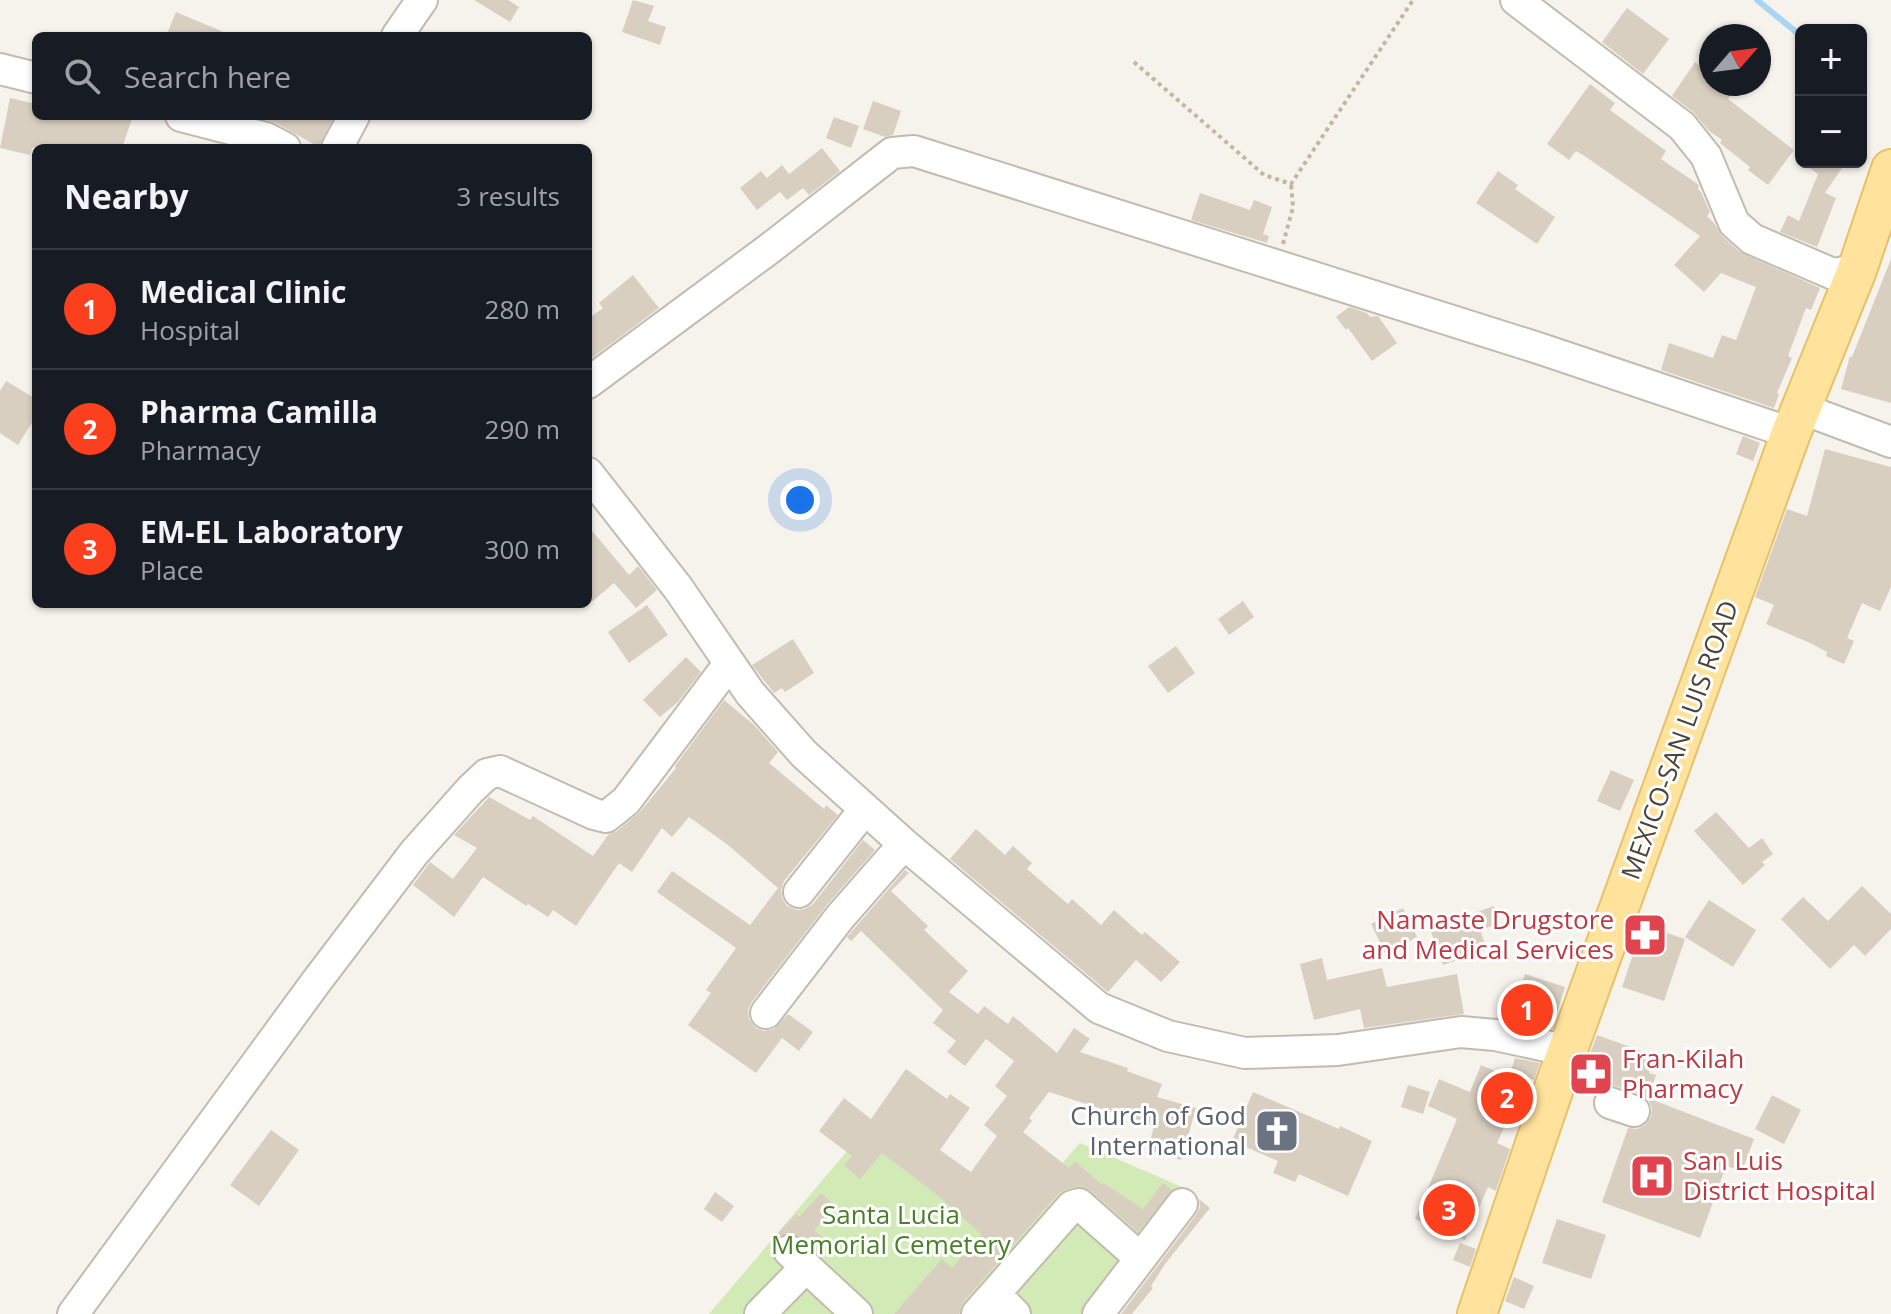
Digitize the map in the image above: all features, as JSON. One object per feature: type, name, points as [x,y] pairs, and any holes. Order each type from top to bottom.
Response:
[{"type":"main road","name":"MEXICO-SAN LUIS ROAD","points":[[1477,1314],[1796,420],[1857,270],[1891,169]]},
{"type":"street","points":[[400,32],[422,0]]},
{"type":"street","points":[[1516,0],[1682,126],[1706,156],[1734,223],[1752,239],[1833,274],[1857,270]]},
{"type":"street","points":[[1,70],[32,77]]},
{"type":"street","points":[[187,120],[213,137],[266,138],[277,144]]},
{"type":"street","points":[[339,144],[352,120]]},
{"type":"street","points":[[592,380],[892,153],[914,151],[1538,348],[1796,420],[1891,442]]},
{"type":"street","points":[[592,478],[678,588],[750,693],[804,754],[904,844],[1099,1008],[1168,1036],[1245,1053],[1338,1050],[1461,1032],[1479,1032],[1569,1051]]},
{"type":"street","points":[[73,1314],[316,982],[414,853],[471,789],[487,774],[500,771],[606,817],[626,801],[729,664]]},
{"type":"street","points":[[799,892],[865,809]]},
{"type":"street","points":[[766,1013],[858,896],[904,844]]},
{"type":"street","points":[[822,865],[858,896]]},
{"type":"street","points":[[995,1307],[1072,1206],[1079,1204],[1140,1258]]},
{"type":"street","points":[[1098,1314],[1182,1204]]},
{"type":"street","points":[[760,1314],[797,1259],[857,1314]]},
{"type":"path","points":[[1277,267],[1293,207],[1291,184],[1413,0]]},
{"type":"path","points":[[1134,62],[1264,175],[1291,184]]},
{"type":"green space","name":"Santa Lucia Memorial Cemetery","points":[[882,1110],[1010,1223],[1080,1143],[1182,1187],[1093,1314],[709,1314]]},
{"type":"building","points":[[474,0],[508,0],[519,7],[510,22]]},
{"type":"building","points":[[633,0],[654,6],[648,21],[666,27],[660,45],[622,32]]},
{"type":"building","points":[[1627,8],[1669,39],[1643,74],[1602,42]]},
{"type":"building","points":[[176,12],[224,32],[168,32]]},
{"type":"building","points":[[1695,62],[1699,65],[1699,96],[1730,96],[1728,99],[1794,150],[1768,185],[1748,170],[1750,167],[1720,143],[1722,140],[1672,96]]},
{"type":"building","points":[[1590,84],[1615,103],[1610,110],[1666,151],[1661,159],[1699,185],[1698,189],[1710,212],[1707,216],[1722,236],[1740,252],[1820,288],[1811,310],[1806,308],[1788,356],[1792,358],[1774,408],[1661,370],[1669,343],[1713,358],[1722,335],[1736,340],[1756,287],[1721,273],[1704,292],[1674,265],[1700,236],[1583,155],[1576,151],[1569,160],[1547,144]]},
{"type":"building","points":[[10,98],[32,103],[32,120],[132,120],[123,144],[32,144],[30,155],[0,148]]},
{"type":"building","points":[[873,101],[901,111],[893,135],[885,137],[863,129]]},
{"type":"building","points":[[834,117],[859,126],[851,148],[826,138]]},
{"type":"building","points":[[267,120],[332,120],[320,144],[314,144]]},
{"type":"building","points":[[822,148],[840,171],[809,195],[803,188],[787,200],[780,192],[757,210],[740,188],[761,171],[767,178],[782,165],[789,174]]},
{"type":"building","points":[[1810,168],[1842,168],[1825,193],[1836,198],[1817,247],[1780,232],[1788,215],[1799,221],[1818,174]]},
{"type":"building","points":[[1498,171],[1518,185],[1515,189],[1555,217],[1537,244],[1476,203]]},
{"type":"building","points":[[1200,193],[1250,210],[1254,200],[1272,207],[1263,234],[1269,236],[1267,243],[1191,220]]},
{"type":"building","points":[[1891,259],[1891,403],[1841,389],[1850,356]]},
{"type":"building","points":[[633,275],[659,308],[592,358],[592,316],[603,308],[599,303]]},
{"type":"building","points":[[1349,307],[1370,317],[1378,316],[1397,343],[1372,361],[1336,317]]},
{"type":"building","points":[[6,381],[32,397],[32,422],[18,445],[0,433],[0,391]]},
{"type":"building","points":[[1743,436],[1760,443],[1753,461],[1736,454]]},
{"type":"building","points":[[1825,449],[1891,467],[1891,587],[1880,611],[1862,603],[1847,638],[1854,641],[1844,664],[1826,656],[1827,652],[1810,643],[1766,624],[1774,605],[1755,597],[1787,509],[1807,516]]},
{"type":"building","points":[[592,531],[629,575],[638,566],[657,590],[636,608],[614,583],[592,602]]},
{"type":"building","points":[[1243,601],[1254,617],[1229,635],[1218,619]]},
{"type":"building","points":[[647,605],[668,635],[629,663],[608,632]]},
{"type":"building","points":[[793,639],[814,673],[785,692],[782,688],[774,693],[752,665]]},
{"type":"building","points":[[1176,646],[1195,673],[1168,693],[1148,666]]},
{"type":"building","points":[[686,657],[701,672],[678,702],[660,717],[643,700]]},
{"type":"building","points":[[724,700],[754,725],[778,752],[769,763],[824,809],[826,805],[838,815],[784,881],[781,890],[787,906],[797,910],[813,904],[863,840],[875,850],[826,906],[751,1003],[749,1019],[756,1028],[764,1031],[774,1029],[788,1014],[813,1032],[799,1051],[782,1038],[756,1073],[688,1025],[711,993],[706,990],[736,948],[657,892],[672,871],[750,925],[778,888],[728,845],[689,817],[672,837],[662,828],[632,872],[619,863],[576,926],[553,910],[548,917],[528,904],[526,906],[483,877],[454,917],[413,885],[430,862],[453,879],[477,848],[454,835],[489,797],[530,820],[533,816],[593,856],[608,835],[640,812]]},
{"type":"building","points":[[1611,770],[1634,780],[1620,811],[1597,801]]},
{"type":"building","points":[[1716,812],[1749,848],[1762,838],[1773,854],[1743,885],[1694,831]]},
{"type":"building","points":[[976,829],[1005,855],[1013,846],[1032,863],[1027,869],[1068,904],[1072,899],[1101,925],[1114,910],[1180,962],[1161,982],[1136,960],[1108,992],[950,859]]},
{"type":"building","points":[[905,870],[909,873],[891,891],[928,926],[924,930],[968,971],[949,992],[978,1014],[984,1006],[1008,1024],[1013,1016],[1057,1053],[1074,1028],[1090,1039],[1080,1052],[1128,1068],[1127,1071],[1162,1084],[1157,1097],[1196,1108],[1181,1160],[1148,1150],[1154,1126],[1049,1092],[1029,1118],[1032,1121],[1023,1132],[1069,1168],[1075,1161],[1102,1185],[1143,1209],[1163,1183],[1172,1190],[1138,1232],[1090,1190],[1082,1186],[1066,1189],[1058,1194],[963,1302],[959,1314],[894,1314],[942,1259],[952,1268],[981,1234],[935,1193],[882,1153],[860,1179],[844,1165],[852,1156],[819,1131],[844,1098],[871,1119],[906,1069],[947,1099],[950,1094],[970,1108],[940,1150],[971,1172],[997,1136],[984,1125],[1007,1096],[995,1086],[1014,1061],[986,1039],[965,1066],[947,1052],[956,1041],[933,1023],[943,1010],[861,931],[851,941],[847,937]]},
{"type":"building","points":[[1862,886],[1891,914],[1891,929],[1865,956],[1854,945],[1830,969],[1781,919],[1803,897],[1828,921]]},
{"type":"building","points":[[1709,900],[1756,930],[1733,967],[1685,937]]},
{"type":"building","points":[[1494,906],[1500,923],[1480,930],[1487,949],[1443,965],[1430,929]]},
{"type":"building","points":[[1403,908],[1417,937],[1385,953],[1371,924]]},
{"type":"building","points":[[1643,925],[1685,939],[1664,1001],[1622,987]]},
{"type":"building","points":[[1322,958],[1327,980],[1382,968],[1387,987],[1457,974],[1464,1014],[1364,1028],[1360,1009],[1314,1020],[1300,964]]},
{"type":"building","points":[[1525,974],[1565,987],[1552,1029],[1511,1020]]},
{"type":"building","points":[[1597,1035],[1655,1056],[1649,1073],[1656,1075],[1648,1098],[1754,1139],[1742,1171],[1726,1166],[1700,1238],[1602,1202],[1628,1128],[1637,1129],[1645,1125],[1651,1117],[1652,1108],[1640,1094],[1615,1086],[1601,1088],[1580,1080]]},
{"type":"building","points":[[1515,1058],[1540,1063],[1534,1080],[1526,1077],[1497,1143],[1510,1149],[1496,1191],[1488,1187],[1465,1240],[1415,1219],[1457,1119],[1428,1106],[1439,1079],[1470,1092],[1481,1065],[1509,1077]]},
{"type":"building","points":[[1408,1085],[1430,1092],[1423,1114],[1401,1107]]},
{"type":"building","points":[[1253,1092],[1372,1141],[1348,1196],[1299,1174],[1295,1182],[1273,1173],[1278,1161],[1232,1141]]},
{"type":"building","points":[[1772,1095],[1801,1110],[1784,1144],[1755,1129]]},
{"type":"building","points":[[271,1130],[299,1150],[259,1206],[230,1185]]},
{"type":"building","points":[[715,1192],[734,1206],[722,1222],[704,1209]]},
{"type":"building","points":[[821,1193],[835,1206],[814,1230],[827,1241],[817,1252],[794,1234],[776,1235],[796,1214],[799,1217]]},
{"type":"building","points":[[1199,1199],[1210,1208],[1165,1264],[1151,1286],[1153,1288],[1132,1314],[1121,1314],[1196,1215],[1200,1207]]},
{"type":"building","points":[[1557,1219],[1606,1235],[1591,1279],[1542,1263]]},
{"type":"building","points":[[1460,1243],[1476,1249],[1470,1267],[1453,1260]]},
{"type":"building","points":[[1514,1277],[1534,1286],[1524,1309],[1505,1301]]},
{"type":"waterway","points":[[1757,0],[1795,31]]},
{"type":"place","name":"Namaste Drugstore and Medical Services","points":[[1645,935]]},
{"type":"place","name":"Medical Clinic","points":[[1527,1010]]},
{"type":"place","name":"Fran-Kilah Pharmacy","points":[[1591,1074]]},
{"type":"place","name":"Pharma Camilla","points":[[1507,1098]]},
{"type":"place","name":"Church of God International","points":[[1277,1131]]},
{"type":"place","name":"San Luis District Hospital","points":[[1652,1176]]},
{"type":"place","name":"EM-EL Laboratory","points":[[1449,1210]]}]
